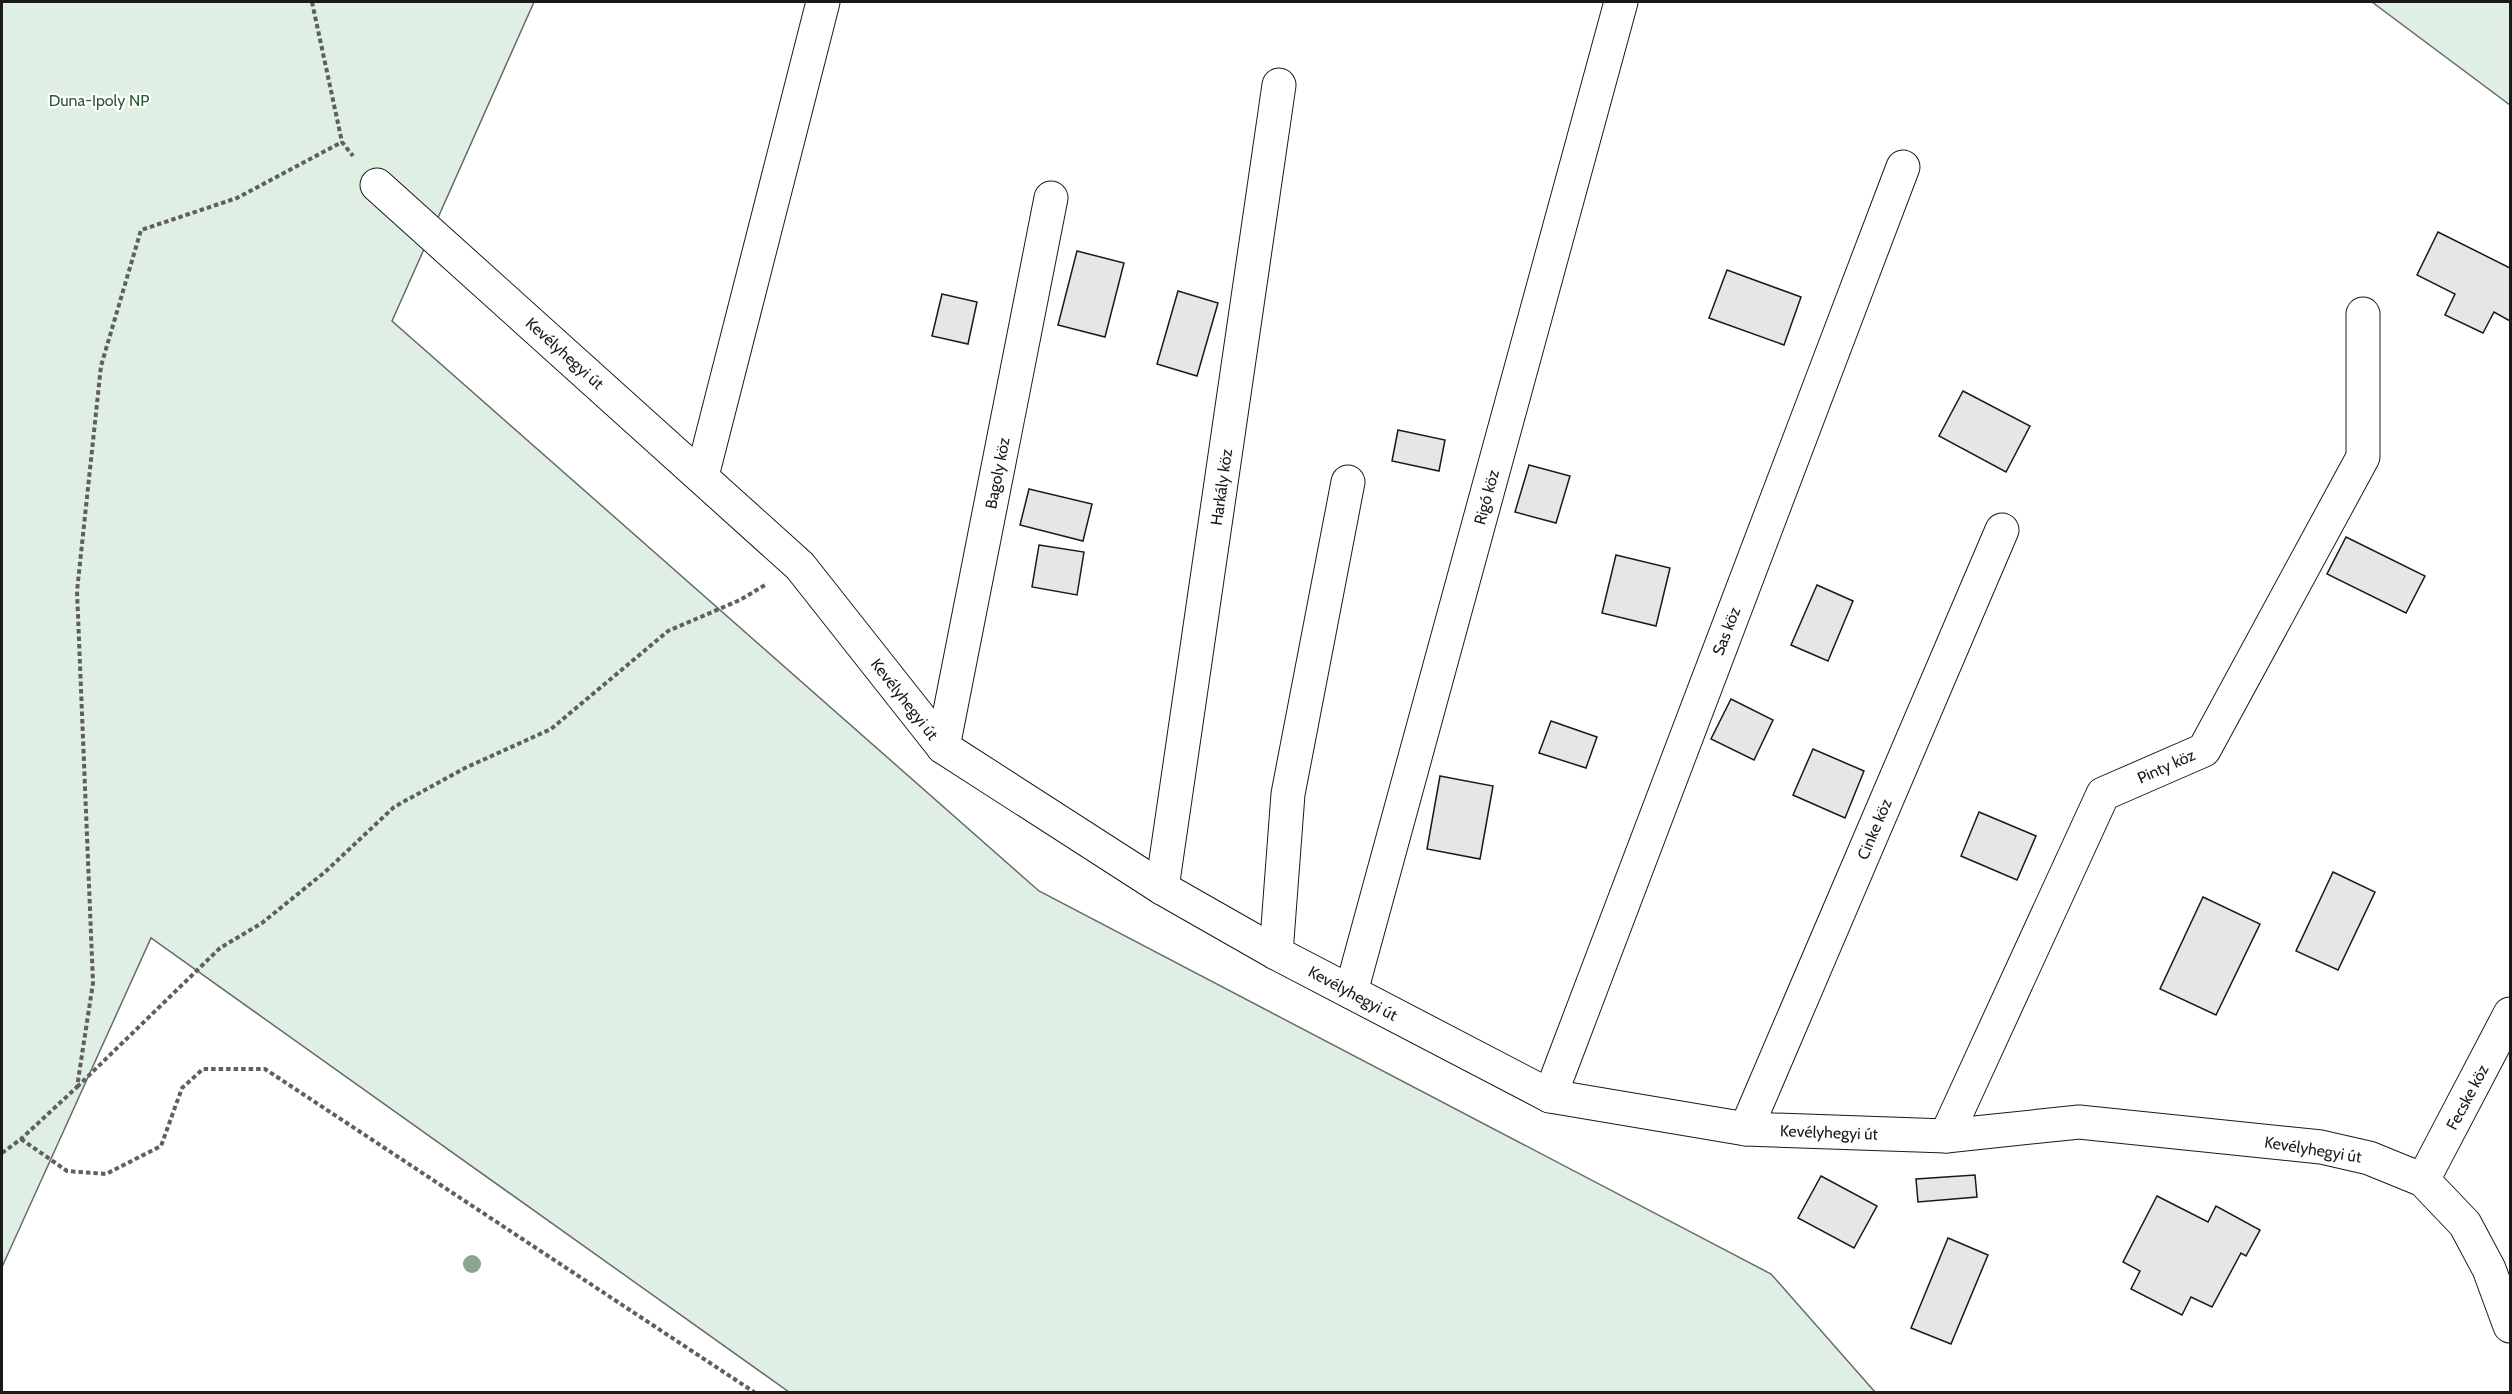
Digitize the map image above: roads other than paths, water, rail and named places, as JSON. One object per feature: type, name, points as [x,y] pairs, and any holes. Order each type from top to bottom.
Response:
[{"type":"street","points":[[702,476],[823,2]]},
{"type":"street","name":"Rigó köz","points":[[1351,992],[1621,2]]},
{"type":"street","name":"Harkály köz","points":[[1162,888],[1279,85]]},
{"type":"street","name":"Sas köz","points":[[1550,1096],[1903,167]]},
{"type":"street","name":"Kevélyhegyi út","points":[[377,185],[800,566],[943,747],[1162,888],[1276,953],[1550,1096],[1746,1128],[1946,1136],[2079,1122],[2320,1147],[2369,1158],[2422,1180],[2465,1224],[2489,1269],[2511,1326]]},
{"type":"street","name":"Bagoly köz","points":[[943,747],[1052,198]]},
{"type":"street","name":"Pinty köz","points":[[1946,1136],[2103,794],[2204,750],[2363,457],[2363,314]]},
{"type":"street","points":[[1276,953],[1288,794],[1348,482]]},
{"type":"street","name":"Cinke köz","points":[[1746,1128],[2002,530]]},
{"type":"street","name":"Fecske köz","points":[[2422,1180],[2511,1014]]},
{"type":"park label","name":"Duna-Ipoly NP","points":[[99,100]]}]
